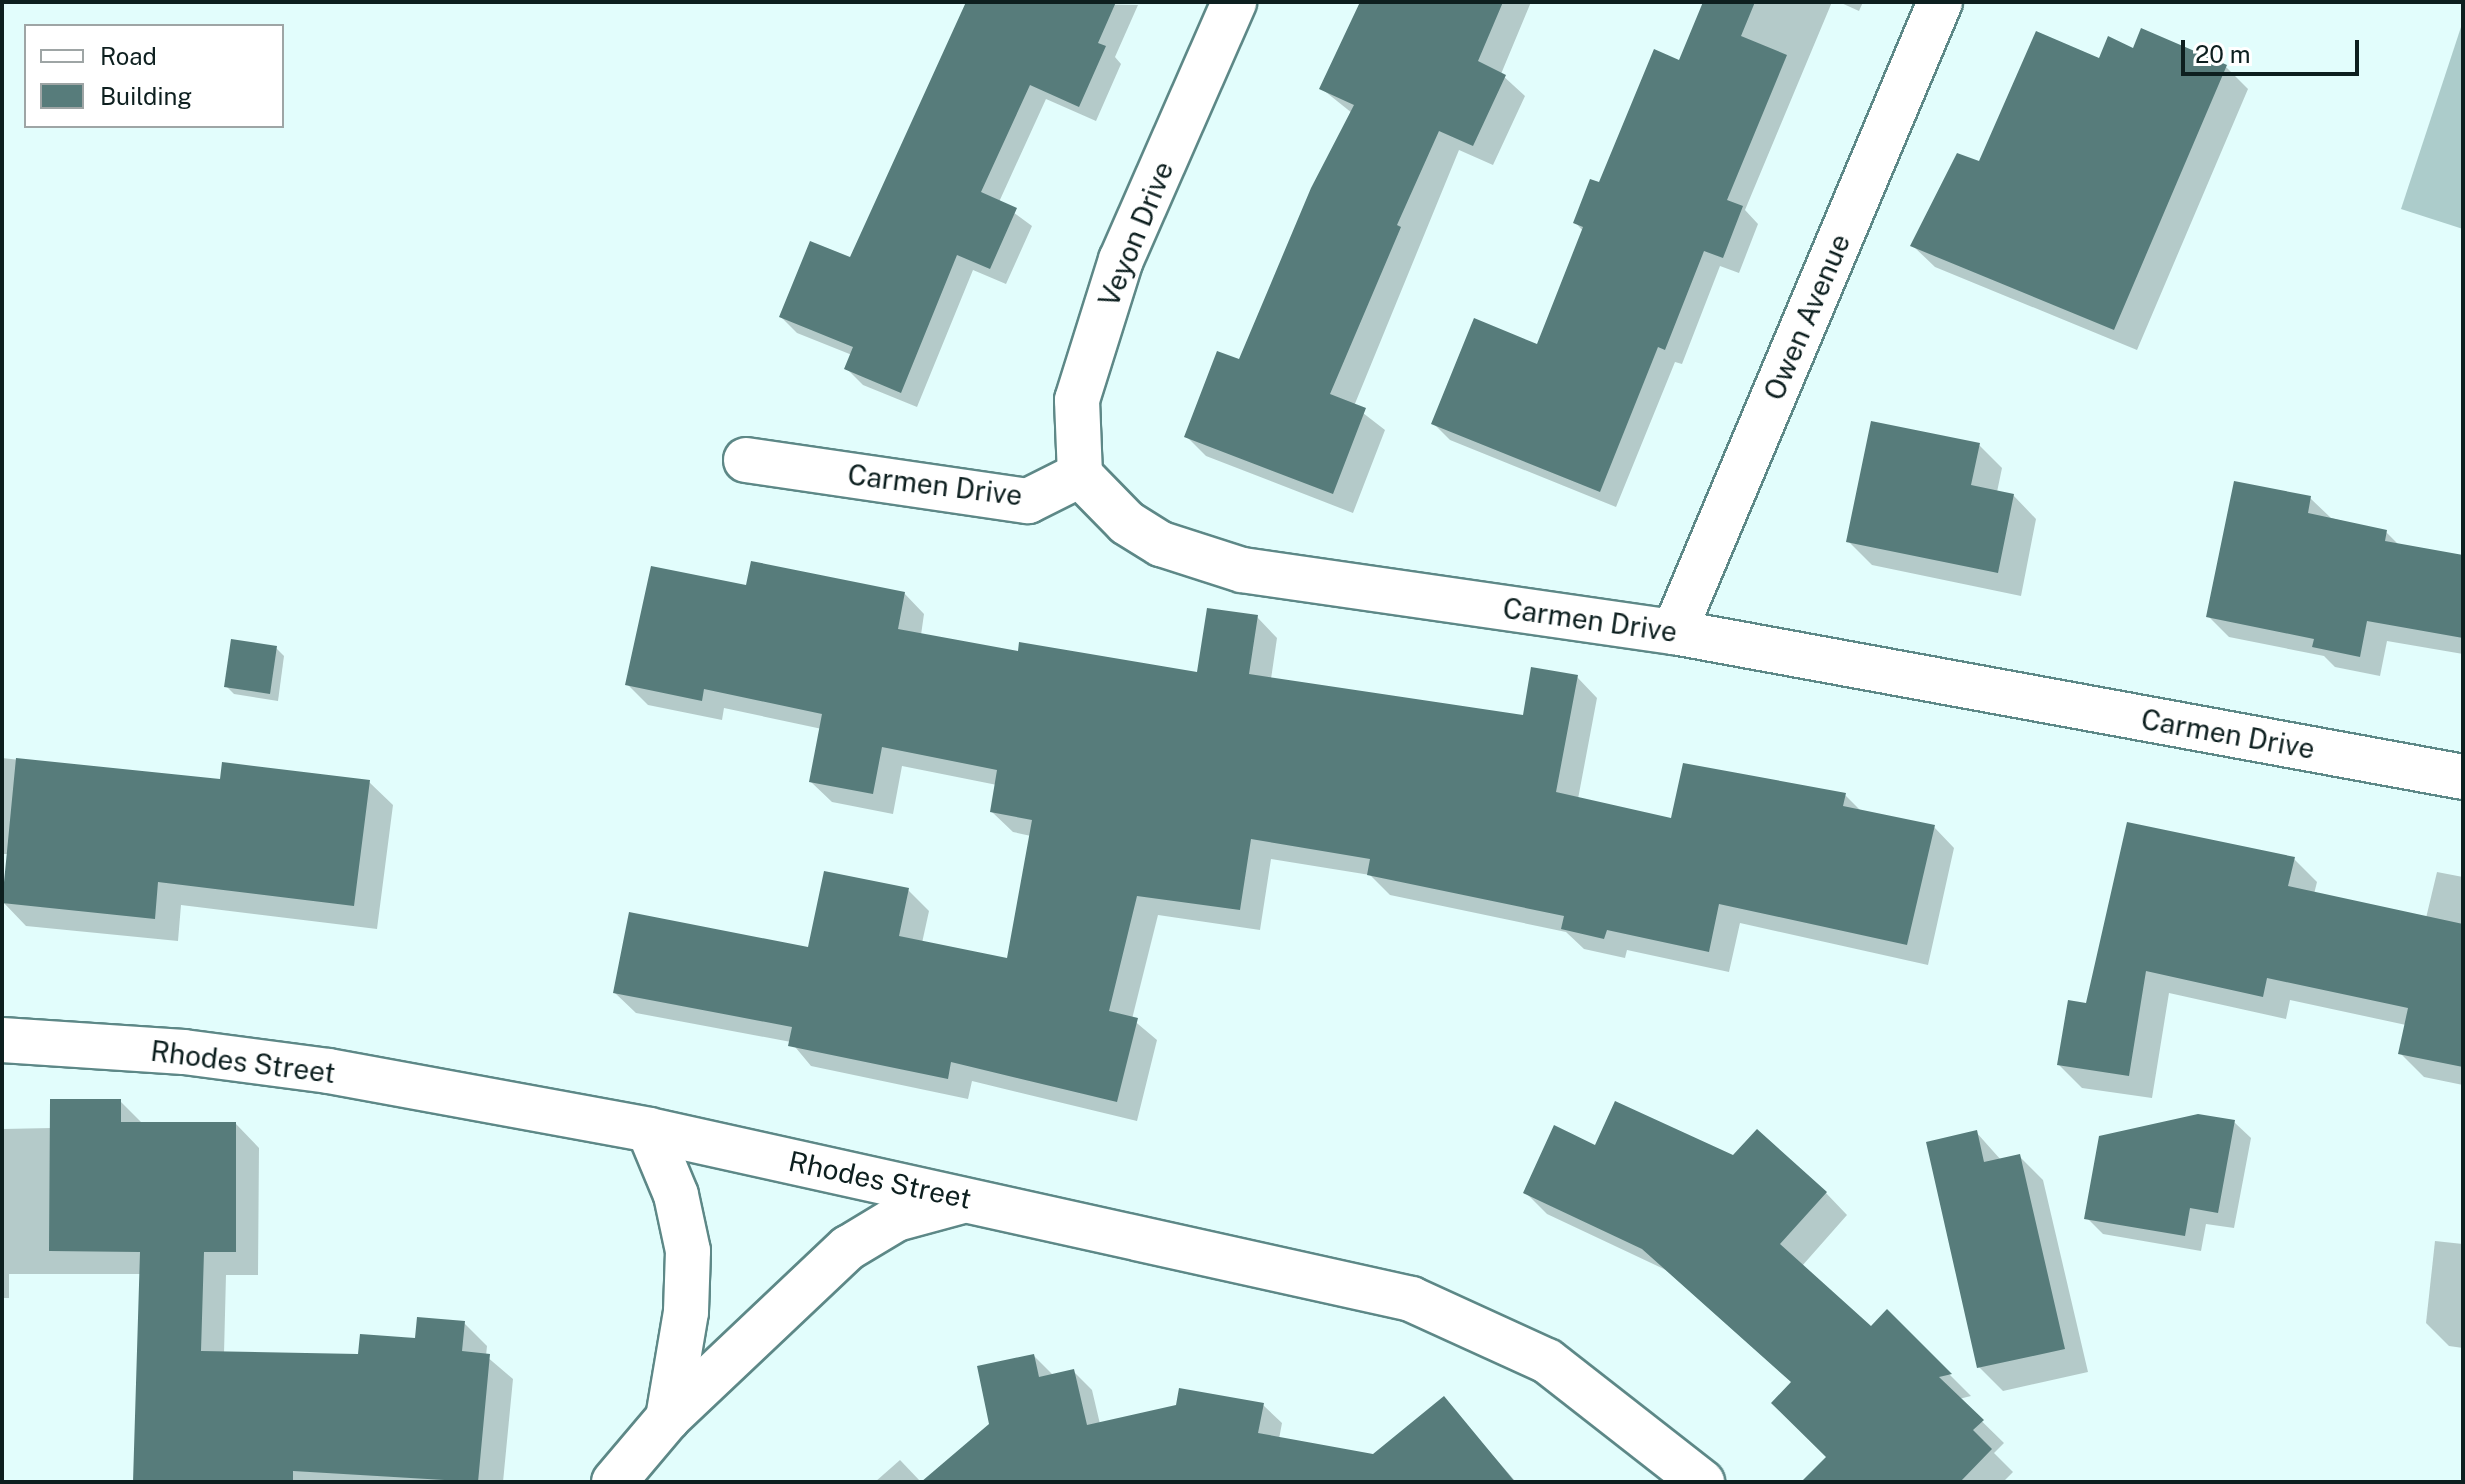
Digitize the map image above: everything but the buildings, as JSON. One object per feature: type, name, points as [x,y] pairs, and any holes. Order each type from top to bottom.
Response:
[{"type":"street","name":"Veyon Drive","points":[[1080,475],[1077,400],[1121,260],[1234,2]]},
{"type":"street","name":"Owen Avenue","points":[[1674,632],[1940,2]]},
{"type":"street","name":"Carmen Drive","points":[[746,460],[1028,501],[1080,475],[1127,523],[1161,544],[1242,570],[1674,632],[2463,777]]},
{"type":"street","name":"Rhodes Street","points":[[2,1040],[184,1052],[329,1071],[649,1130],[1411,1299],[1547,1361],[1702,1482]]},
{"type":"street","points":[[649,1130],[676,1195],[688,1251],[686,1312],[668,1418]]},
{"type":"street","points":[[614,1482],[668,1418],[848,1248],[877,1229],[924,1208],[972,1200]]},
{"type":"shaded area","points":[[2463,21],[2463,229],[2401,209]]}]
